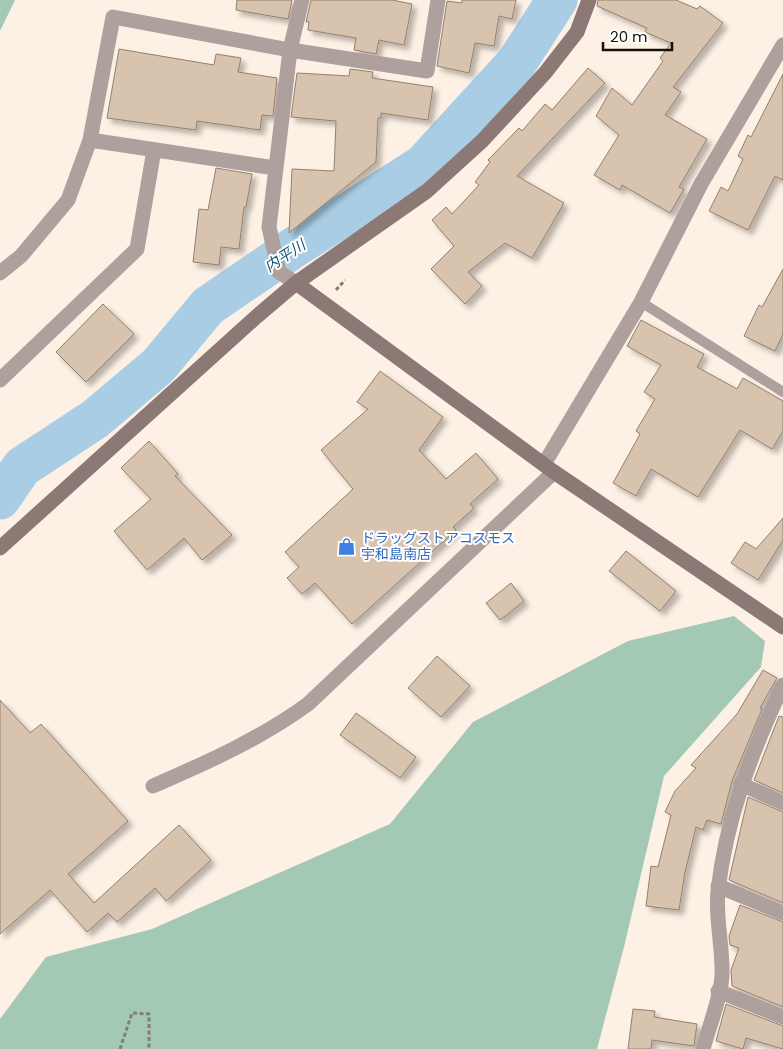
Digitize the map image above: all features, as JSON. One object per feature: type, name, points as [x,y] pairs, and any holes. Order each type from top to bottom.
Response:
[{"type":"street","points":[[302,0],[290,50],[269,226],[279,272],[549,468],[783,627]]},
{"type":"street","points":[[0,273],[21,256],[68,200],[90,140],[112,17],[290,50],[427,71],[438,0]]},
{"type":"street","points":[[0,548],[192,373],[296,283],[427,191],[482,141],[545,73],[577,32],[589,0]]},
{"type":"street","points":[[153,786],[219,758],[274,728],[308,704],[549,468],[642,302],[701,184],[783,45]]},
{"type":"street","points":[[90,140],[275,168]]},
{"type":"street","points":[[0,380],[138,249],[154,150]]},
{"type":"street","points":[[703,1049],[722,978],[718,886],[740,784],[783,685]]},
{"type":"street","points":[[740,784],[783,803]]},
{"type":"street","points":[[718,886],[783,913]]},
{"type":"street","points":[[718,992],[783,1017]]},
{"type":"lane","points":[[642,302],[783,392]]},
{"type":"path","points":[[120,1049],[132,1013],[149,1014],[149,1049]]},
{"type":"green space","points":[[0,0],[15,0],[0,31]]},
{"type":"green space","points":[[734,616],[765,641],[761,667],[664,776],[624,947],[597,1049],[0,1049],[0,1019],[46,957],[152,929],[390,824],[473,722],[628,641]]},
{"type":"building","points":[[237,0],[292,0],[288,19],[236,10]]},
{"type":"building","points":[[311,0],[392,0],[412,4],[404,45],[379,40],[376,54],[354,50],[356,38],[308,30],[309,22],[306,22]]},
{"type":"building","points":[[462,0],[516,0],[512,19],[499,16],[494,46],[475,43],[469,73],[437,66],[447,1],[462,3]]},
{"type":"building","points":[[598,0],[676,0],[697,9],[700,6],[723,23],[673,87],[681,92],[665,115],[707,139],[679,187],[684,189],[670,213],[622,185],[620,190],[594,175],[619,135],[596,116],[612,88],[632,105],[663,61],[660,58],[671,43],[645,32],[647,28],[597,6]]},
{"type":"building","points":[[119,49],[214,65],[216,54],[241,58],[238,72],[277,78],[273,116],[262,115],[260,130],[197,121],[196,130],[107,118]]},
{"type":"building","points":[[588,68],[605,83],[517,176],[564,203],[532,258],[505,243],[468,272],[482,286],[465,304],[431,269],[454,246],[432,220],[446,207],[452,214],[479,185],[475,182],[490,162],[488,160],[519,128],[522,131],[545,104],[552,110]]},
{"type":"building","points":[[350,69],[373,72],[372,78],[433,87],[428,120],[381,113],[381,118],[378,118],[376,162],[289,233],[292,169],[334,171],[336,121],[291,117],[297,73],[349,76]]},
{"type":"building","points":[[783,74],[783,180],[775,176],[748,230],[709,211],[721,187],[728,191],[743,159],[738,156],[748,135],[751,137]]},
{"type":"building","points":[[216,168],[252,174],[246,207],[244,207],[239,249],[221,247],[219,265],[193,262],[199,209],[208,210]]},
{"type":"building","points":[[783,269],[783,334],[775,351],[744,336],[759,305],[762,307]]},
{"type":"building","points":[[103,304],[134,334],[86,382],[56,352]]},
{"type":"building","points":[[641,320],[704,354],[697,367],[737,389],[743,378],[783,401],[783,431],[772,449],[740,430],[698,497],[651,469],[636,496],[613,483],[640,434],[636,431],[655,399],[644,392],[661,365],[627,346]]},
{"type":"building","points":[[380,371],[443,417],[419,450],[446,479],[476,453],[498,479],[470,504],[474,508],[453,527],[456,530],[352,624],[315,583],[302,594],[287,578],[299,567],[285,552],[353,489],[321,450],[368,409],[357,402]]},
{"type":"building","points":[[149,441],[178,474],[175,476],[232,535],[202,560],[184,538],[147,570],[114,531],[151,499],[121,468]]},
{"type":"building","points":[[783,518],[783,540],[758,580],[731,563],[745,542],[756,549]]},
{"type":"building","points":[[626,551],[676,591],[660,611],[609,571]]},
{"type":"building","points":[[511,583],[524,601],[500,620],[486,603]]},
{"type":"building","points":[[437,656],[470,686],[441,717],[408,688]]},
{"type":"building","points":[[763,670],[777,678],[760,708],[762,709],[732,781],[721,824],[707,820],[703,830],[696,827],[685,872],[679,910],[646,906],[651,866],[658,867],[671,815],[665,812],[675,791],[696,768],[691,765],[737,714]]},
{"type":"building","points":[[0,700],[30,733],[41,724],[128,821],[68,874],[94,903],[179,825],[211,860],[166,901],[155,888],[117,922],[108,913],[87,932],[50,890],[0,934]]},
{"type":"building","points":[[356,713],[416,757],[400,778],[340,735]]},
{"type":"building","points":[[779,716],[783,717],[783,793],[754,780]]},
{"type":"building","points":[[748,797],[783,812],[783,903],[729,880]]},
{"type":"building","points":[[740,905],[783,922],[783,1007],[732,986],[731,970],[739,948],[730,945],[729,936]]},
{"type":"building","points":[[726,1004],[783,1026],[783,1049],[746,1038],[743,1049],[716,1041]]},
{"type":"building","points":[[633,1009],[655,1011],[654,1017],[697,1024],[694,1046],[652,1040],[651,1049],[628,1049]]},
{"type":"waterway","name":"内平川","points":[[0,499],[22,467],[95,419],[158,366],[208,306],[293,248],[423,165],[517,62],[557,0]]},
{"type":"place","name":"ドラッグストアコスモス 宇和島南店","points":[[347,546]]}]
